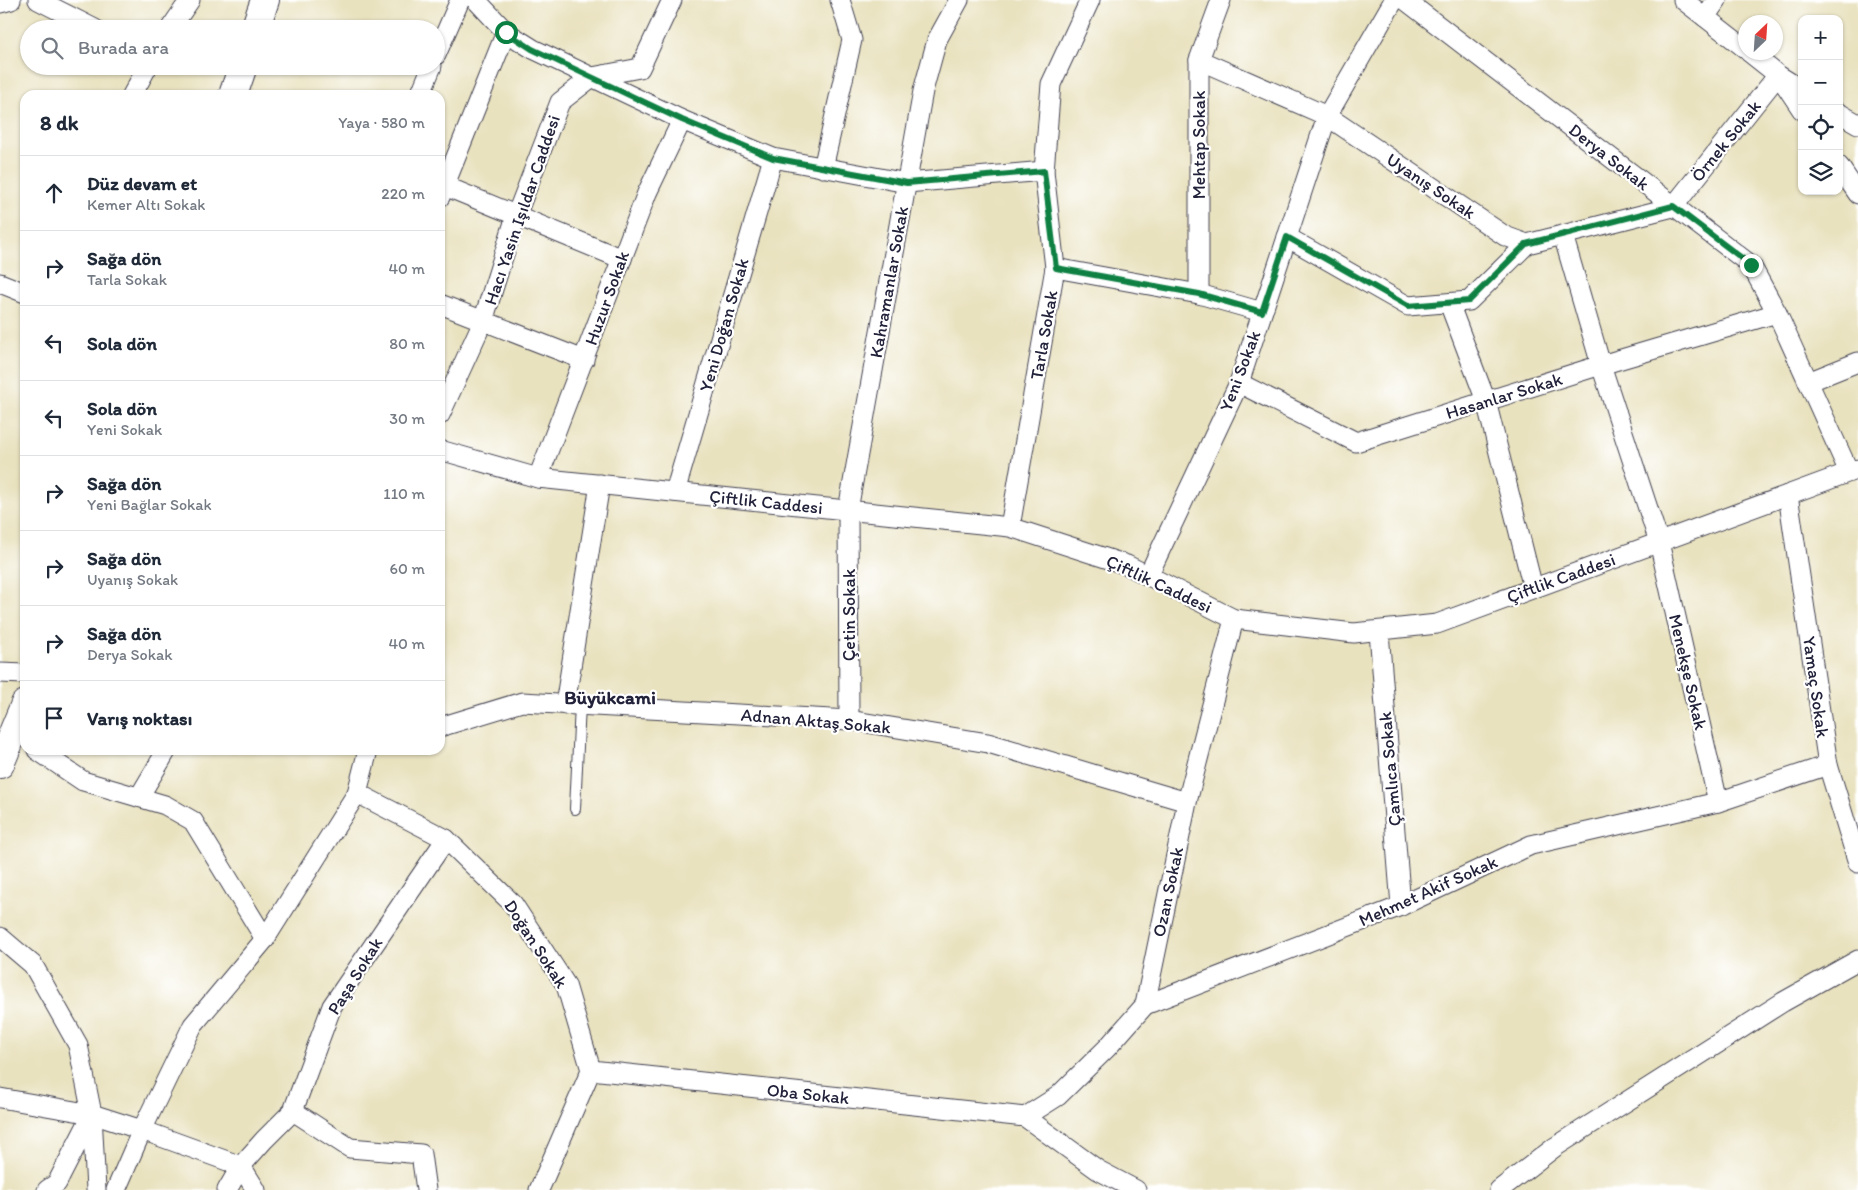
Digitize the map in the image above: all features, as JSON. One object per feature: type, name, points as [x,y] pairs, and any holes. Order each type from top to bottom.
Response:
[{"type":"main road","points":[[258,20],[265,0]]},
{"type":"main road","points":[[235,90],[240,75]]},
{"type":"main road","points":[[0,764],[19,738]]},
{"type":"street","points":[[0,3],[11,0]]},
{"type":"street","points":[[38,0],[61,5],[82,20]]},
{"type":"street","points":[[176,20],[190,0]]},
{"type":"street","points":[[445,34],[460,0]]},
{"type":"street","points":[[476,0],[506,32],[532,49],[682,120],[773,158],[907,183],[1044,171]]},
{"type":"street","name":"Hacı Yasin Işıldar Caddesi","points":[[445,404],[483,321],[516,216],[560,102],[592,76],[640,68],[672,0]]},
{"type":"street","points":[[823,168],[852,40],[840,0]]},
{"type":"street","name":"Kahramanlar Sokak","points":[[848,510],[923,91],[936,40],[959,0]]},
{"type":"street","name":"Tarla Sokak","points":[[1010,527],[1056,268],[1044,171],[1051,84],[1090,0]]},
{"type":"street","name":"Mehtap Sokak","points":[[1199,294],[1199,60],[1221,0]]},
{"type":"street","name":"Yeni Sokak","points":[[1148,576],[1239,383],[1327,116],[1394,0]]},
{"type":"street","name":"Derya Sokak","points":[[1405,0],[1751,265],[1777,313],[1808,382],[1853,471]]},
{"type":"street","points":[[1683,0],[1738,43]]},
{"type":"street","points":[[1705,18],[1717,0]]},
{"type":"street","points":[[445,179],[506,32]]},
{"type":"street","name":"Uyanış Sokak","points":[[1199,60],[1327,116],[1505,236],[1526,244]]},
{"type":"street","points":[[1760,60],[1778,75],[1798,88]]},
{"type":"street","points":[[135,90],[143,75]]},
{"type":"street","points":[[422,90],[428,75]]},
{"type":"street","points":[[1778,75],[1799,105]]},
{"type":"street","name":"Örnek Sokak","points":[[1673,206],[1778,75]]},
{"type":"street","points":[[1843,115],[1858,124]]},
{"type":"street","name":"Huzur Sokak","points":[[538,478],[647,193],[682,120]]},
{"type":"street","name":"Yeni Doğan Sokak","points":[[675,492],[773,158]]},
{"type":"street","points":[[1843,172],[1858,194]]},
{"type":"street","points":[[445,190],[516,216],[622,259]]},
{"type":"street","points":[[1287,237],[1408,306],[1449,303],[1469,301],[1526,244],[1673,206]]},
{"type":"street","name":"Menekşe Sokak","points":[[1563,235],[1601,365],[1659,542],[1718,802]]},
{"type":"street","points":[[1056,268],[1199,294],[1262,312]]},
{"type":"street","points":[[0,284],[20,291]]},
{"type":"street","points":[[1449,303],[1486,401],[1533,588]]},
{"type":"street","points":[[445,306],[584,360]]},
{"type":"street","name":"Hasanlar Sokak","points":[[1239,383],[1356,442],[1601,365],[1777,313]]},
{"type":"street","points":[[1808,382],[1858,362]]},
{"type":"street","name":"Çiftlik Caddesi","points":[[445,451],[538,478],[1010,527],[1127,565],[1234,620],[1354,633],[1379,632],[1437,624],[1853,471]]},
{"type":"street","points":[[572,705],[600,484]]},
{"type":"street","name":"Yamaç Sokak","points":[[1788,495],[1828,765],[1858,863]]},
{"type":"street","name":"Çetin Sokak","points":[[848,510],[849,720]]},
{"type":"street","name":"Ozan Sokak","points":[[1025,1117],[1058,1096],[1107,1048],[1145,1005],[1187,802],[1234,620]]},
{"type":"street","name":"Çamlıca Sokak","points":[[1379,632],[1402,906]]},
{"type":"street","points":[[0,673],[20,674]]},
{"type":"street","name":"Adnan Aktaş Sokak","points":[[445,725],[522,702],[849,720],[988,743],[1187,802]]},
{"type":"street","points":[[44,755],[83,781],[165,805],[193,821],[265,939]]},
{"type":"street","points":[[139,797],[164,755]]},
{"type":"street","points":[[116,1190],[142,1130],[193,1025],[265,939],[357,793],[367,755]]},
{"type":"street","points":[[1718,802],[1828,765]]},
{"type":"street","name":"Doğan Sokak","points":[[357,793],[446,839],[513,904],[566,985],[591,1070]]},
{"type":"street","name":"Mehmet Akif Sokak","points":[[1145,1005],[1402,906],[1531,845],[1718,802]]},
{"type":"street","name":"Paşa Sokak","points":[[227,1190],[242,1166],[264,1140],[293,1111],[332,1006],[446,839]]},
{"type":"street","points":[[0,937],[33,965],[78,1044],[92,1114],[96,1190]]},
{"type":"street","points":[[1499,1190],[1555,1148],[1783,1002],[1858,960]]},
{"type":"street","points":[[539,1190],[591,1070]]},
{"type":"street","name":"Oba Sokak","points":[[591,1070],[1025,1117]]},
{"type":"street","points":[[0,1098],[92,1114],[142,1130],[242,1166],[256,1190]]},
{"type":"street","points":[[293,1111],[350,1148],[421,1154],[426,1190]]},
{"type":"street","points":[[47,1190],[57,1183],[92,1114]]},
{"type":"street","points":[[1025,1117],[1098,1170],[1136,1190]]},
{"type":"lane","points":[[572,705],[575,808]]},
{"type":"district","name":"Büyükcami","points":[[610,697]]},
{"type":"route","points":[[506,32],[532,49],[682,120],[773,158],[907,183],[1044,171],[1056,268],[1199,294],[1262,312],[1287,237],[1408,306],[1469,301],[1526,244],[1673,206],[1751,265]]}]
